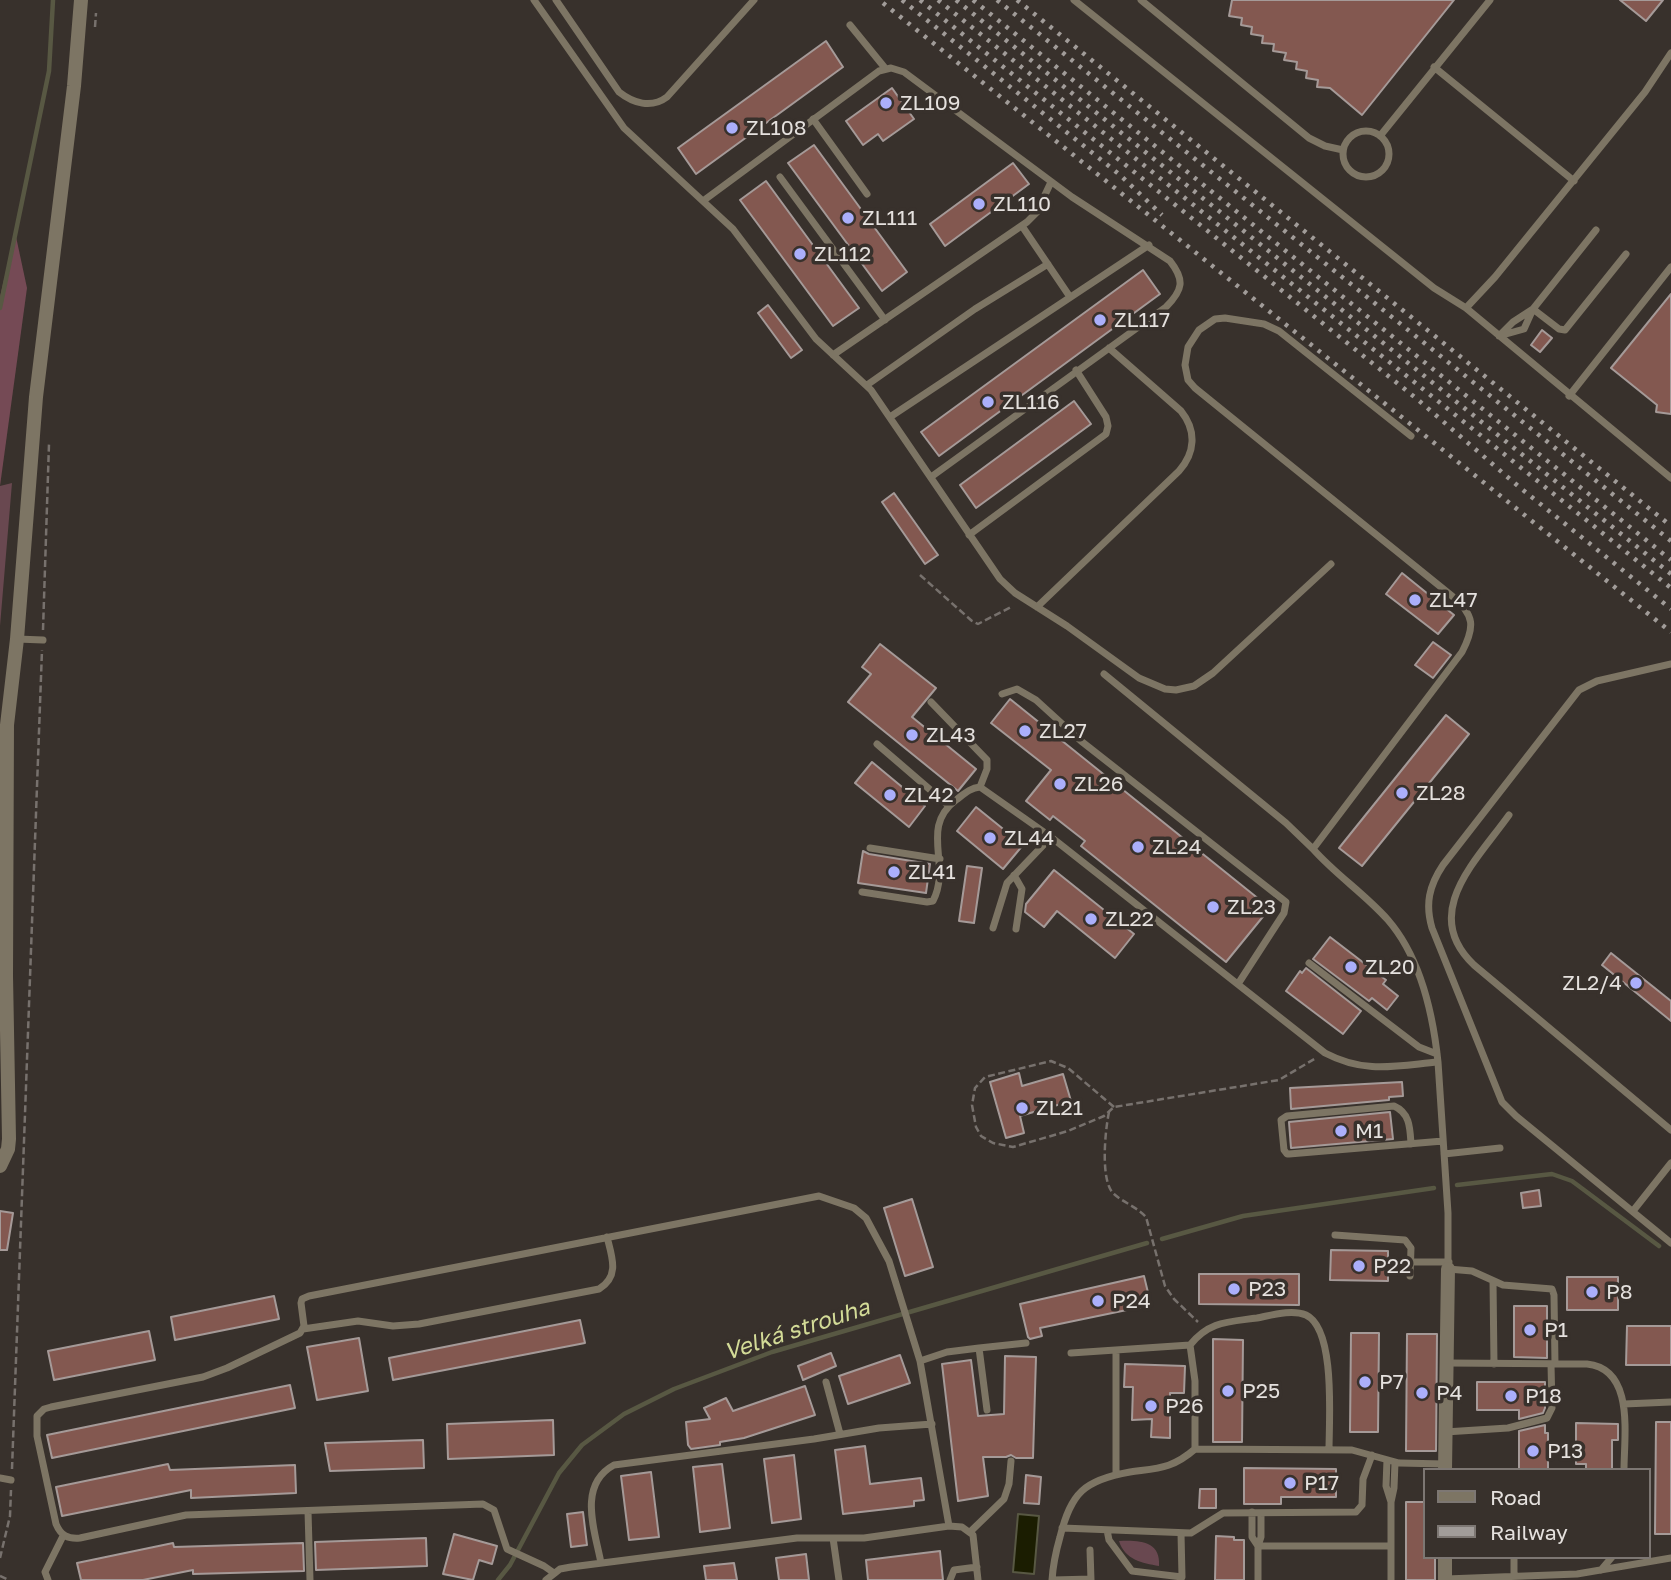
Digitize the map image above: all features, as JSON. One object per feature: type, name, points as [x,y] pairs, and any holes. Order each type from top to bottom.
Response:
[{"type":"street","points":[[0,1166],[8,1149],[9,1139],[6,976],[7,725],[17,639],[36,397],[74,86],[81,0]]},
{"type":"street","points":[[1445,1467],[1448,1266]]},
{"type":"street","points":[[1445,1559],[1445,1580]]},
{"type":"lane","points":[[534,0],[614,116],[739,236],[816,339],[867,385],[1000,579],[1025,599],[1139,678],[1165,689],[1185,689],[1213,673],[1331,564]]},
{"type":"lane","points":[[556,0],[612,85],[625,96],[645,103],[661,101],[667,97],[754,0]]},
{"type":"lane","points":[[1074,0],[1434,288],[1466,309],[1671,478]]},
{"type":"lane","points":[[1141,0],[1310,138],[1325,146],[1343,150]]},
{"type":"lane","points":[[1380,136],[1490,0]]},
{"type":"lane","points":[[850,25],[885,68]]},
{"type":"lane","points":[[1466,309],[1574,181],[1645,92],[1671,53]]},
{"type":"lane","points":[[1434,67],[1574,181]]},
{"type":"lane","points":[[703,201],[885,68],[898,69],[1051,182],[1170,261],[1181,280],[1179,290],[1166,307],[930,477]]},
{"type":"lane","points":[[813,119],[867,194]]},
{"type":"lane","points":[[1368,131],[1380,136],[1387,144],[1388,158],[1384,168],[1367,177],[1353,172],[1344,160],[1343,150],[1349,139],[1360,132],[1368,131]]},
{"type":"lane","points":[[780,177],[885,320]]},
{"type":"lane","points":[[834,355],[1022,226],[1037,212],[1051,182]]},
{"type":"lane","points":[[1022,226],[1070,297]]},
{"type":"lane","points":[[1499,336],[1513,322],[1533,309],[1596,230]]},
{"type":"lane","points":[[890,417],[1149,245]]},
{"type":"lane","points":[[1533,309],[1559,329],[1565,330],[1626,254]]},
{"type":"lane","points":[[867,385],[975,309],[1048,264]]},
{"type":"lane","points":[[1569,396],[1671,267]]},
{"type":"lane","points":[[1313,849],[1462,652],[1472,632],[1472,623],[1465,609],[1452,596],[1195,388],[1185,372],[1188,347],[1199,330],[1215,319],[1225,318],[1272,327],[1411,436]]},
{"type":"lane","points":[[1038,607],[1179,471],[1191,451],[1192,429],[1189,421],[1109,348]]},
{"type":"lane","points":[[969,536],[1106,434],[1106,417],[1076,370]]},
{"type":"lane","points":[[17,639],[43,640]]},
{"type":"lane","points":[[1671,664],[1597,681],[1579,690],[1437,874],[1427,902],[1432,928],[1502,1102],[1671,1242]]},
{"type":"lane","points":[[1104,674],[1286,823],[1379,911],[1407,948],[1424,994],[1438,1058],[1448,1266]]},
{"type":"lane","points":[[1002,694],[1017,689],[1036,699],[1081,741],[1286,902],[1284,913],[1238,984]]},
{"type":"lane","points":[[931,702],[986,760],[987,769],[980,788]]},
{"type":"lane","points":[[877,744],[949,806]]},
{"type":"lane","points":[[862,892],[931,902],[936,895],[940,859],[937,826],[940,818],[949,806],[971,789],[980,788],[1051,837],[1325,1053],[1361,1067],[1438,1058]]},
{"type":"lane","points":[[1510,815],[1462,881],[1453,898],[1450,918],[1455,942],[1474,965],[1671,1130]]},
{"type":"lane","points":[[993,928],[1004,888],[1014,874],[1051,837]]},
{"type":"lane","points":[[870,848],[940,859]]},
{"type":"lane","points":[[1014,874],[1023,889],[1016,929]]},
{"type":"lane","points":[[1309,963],[1419,1047],[1438,1058]]},
{"type":"lane","points":[[1411,1144],[1408,1120],[1400,1109],[1394,1106],[1287,1116],[1281,1120],[1284,1150],[1287,1154],[1411,1144],[1443,1141]]},
{"type":"lane","points":[[1444,1154],[1500,1148]]},
{"type":"lane","points":[[1633,1211],[1671,1163]]},
{"type":"lane","points":[[303,1329],[301,1303],[302,1299],[309,1296],[823,1196],[854,1208],[863,1215],[882,1247],[920,1361],[949,1526]]},
{"type":"lane","points":[[1335,1235],[1402,1238],[1410,1245],[1410,1276]]},
{"type":"lane","points":[[63,1536],[57,1524],[37,1436],[39,1412],[51,1407],[210,1375],[300,1333],[303,1329],[358,1321],[393,1326],[419,1324],[599,1289],[608,1282],[613,1273],[607,1237]]},
{"type":"lane","points":[[1411,1262],[1472,1271],[1509,1286],[1552,1289],[1554,1295],[1552,1408],[1548,1418],[1508,1427],[1445,1432]]},
{"type":"lane","points":[[1493,1281],[1494,1364]]},
{"type":"lane","points":[[1072,1353],[1189,1345],[1205,1329],[1219,1324],[1289,1313],[1304,1314],[1314,1322],[1328,1360],[1329,1450]]},
{"type":"lane","points":[[920,1361],[947,1352],[1026,1343]]},
{"type":"lane","points":[[1189,1345],[1195,1387],[1195,1449]]},
{"type":"lane","points":[[979,1348],[987,1410]]},
{"type":"lane","points":[[1116,1350],[1116,1475]]},
{"type":"lane","points":[[1447,1363],[1587,1364],[1600,1367],[1620,1388],[1625,1404],[1624,1468]]},
{"type":"lane","points":[[826,1382],[840,1434]]},
{"type":"lane","points":[[1625,1404],[1671,1402]]},
{"type":"lane","points":[[601,1563],[592,1524],[591,1502],[602,1475],[614,1465],[879,1428],[932,1424]]},
{"type":"lane","points":[[1090,1550],[1091,1579],[1052,1580],[1062,1528],[1071,1502],[1078,1494],[1100,1479],[1174,1465],[1195,1449],[1357,1451],[1395,1462],[1445,1467]]},
{"type":"lane","points":[[1062,1528],[1181,1533],[1196,1532],[1223,1513],[1351,1513],[1359,1511],[1362,1505],[1363,1479],[1372,1455]]},
{"type":"lane","points":[[1387,1460],[1386,1486],[1391,1502]]},
{"type":"lane","points":[[970,1532],[1004,1499],[1009,1484],[1011,1461]]},
{"type":"lane","points":[[1391,1580],[1391,1502],[1395,1462]]},
{"type":"lane","points":[[0,1478],[11,1480]]},
{"type":"lane","points":[[63,1536],[80,1538],[186,1515],[487,1505],[494,1510],[505,1545],[510,1552],[554,1573]]},
{"type":"lane","points":[[308,1511],[310,1580]]},
{"type":"lane","points":[[1252,1512],[1252,1537],[1258,1546]]},
{"type":"lane","points":[[1258,1580],[1261,1513]]},
{"type":"lane","points":[[546,1580],[554,1573],[570,1567],[797,1538],[864,1538],[949,1526],[962,1527],[970,1532],[974,1539],[978,1580]]},
{"type":"lane","points":[[1107,1530],[1108,1537],[1132,1571],[1182,1578],[1181,1533]]},
{"type":"lane","points":[[48,1580],[45,1572],[63,1536]]},
{"type":"lane","points":[[834,1538],[839,1580]]},
{"type":"lane","points":[[1258,1546],[1391,1546]]},
{"type":"lane","points":[[1445,1580],[1598,1572],[1671,1558]]},
{"type":"lane","points":[[1514,1559],[1514,1577]]},
{"type":"lane","points":[[1598,1572],[1611,1559]]},
{"type":"lane","points":[[950,1580],[954,1570],[977,1567]]},
{"type":"path","points":[[94,36],[96,11]]},
{"type":"path","points":[[0,1559],[10,1516],[49,441]]},
{"type":"path","points":[[920,575],[978,624],[1025,599]]},
{"type":"path","points":[[1114,1107],[1068,1068],[1051,1061],[985,1077],[975,1088],[972,1105],[976,1127],[981,1136],[993,1143],[1013,1147],[1068,1131],[1109,1112],[1114,1107],[1279,1080],[1325,1053]]},
{"type":"path","points":[[1109,1112],[1106,1128],[1107,1185],[1115,1195],[1146,1217],[1165,1286],[1174,1299],[1205,1329]]},
{"type":"path","points":[[0,1576],[9,1580]]},
{"type":"shaded area","points":[[15,232],[27,288],[0,486],[0,297]]},
{"type":"shaded area","points":[[12,483],[0,626],[0,486]]},
{"type":"shaded area","points":[[1018,1514],[1039,1516],[1034,1574],[1013,1572]]},
{"type":"shaded area","points":[[1119,1541],[1141,1542],[1152,1547],[1159,1558],[1159,1566],[1140,1562],[1130,1556]]},
{"type":"building","points":[[1232,0],[1454,0],[1362,115],[1330,88],[1317,87],[1318,80],[1306,78],[1307,71],[1296,69],[1297,62],[1284,60],[1286,53],[1273,51],[1274,44],[1262,43],[1263,36],[1251,34],[1252,27],[1241,25],[1242,18],[1229,16]]},
{"type":"building","points":[[1620,0],[1663,0],[1646,21]]},
{"type":"building","name":"ZL108","points":[[826,41],[843,67],[696,174],[678,148]]},
{"type":"building","name":"ZL109","points":[[892,88],[914,119],[883,141],[878,134],[863,145],[846,121]]},
{"type":"building","name":"ZL111","points":[[814,145],[907,272],[882,291],[788,163]]},
{"type":"building","name":"ZL110","points":[[1013,163],[1029,184],[945,246],[930,224]]},
{"type":"building","name":"ZL112","points":[[766,181],[859,308],[833,326],[740,200]]},
{"type":"building","points":[[1143,270],[1160,294],[939,456],[921,432]]},
{"type":"building","points":[[1671,294],[1671,414],[1656,412],[1657,405],[1611,368]]},
{"type":"building","points":[[768,305],[802,350],[791,358],[758,313]]},
{"type":"building","points":[[1542,330],[1552,338],[1540,352],[1531,345]]},
{"type":"building","points":[[1074,401],[1091,424],[976,508],[960,485]]},
{"type":"building","points":[[894,493],[938,555],[925,564],[882,502]]},
{"type":"building","name":"ZL47","points":[[1402,573],[1454,615],[1438,634],[1386,594]]},
{"type":"building","points":[[1433,642],[1451,655],[1433,678],[1415,665]]},
{"type":"building","name":"ZL43","points":[[880,644],[936,688],[912,717],[976,769],[958,791],[848,702],[871,674],[862,667]]},
{"type":"building","points":[[1010,699],[1270,908],[1226,962],[1081,846],[1085,841],[1053,816],[1050,820],[1026,801],[1051,770],[991,723]]},
{"type":"building","name":"ZL28","points":[[1446,715],[1469,734],[1362,866],[1339,848]]},
{"type":"building","name":"ZL42","points":[[872,762],[925,806],[909,827],[855,783]]},
{"type":"building","name":"ZL44","points":[[976,807],[1023,845],[1003,869],[957,831]]},
{"type":"building","name":"ZL41","points":[[863,851],[930,864],[926,893],[858,883]]},
{"type":"building","points":[[967,866],[982,868],[974,923],[959,921]]},
{"type":"building","name":"ZL22","points":[[1054,870],[1134,934],[1115,958],[1057,911],[1044,927],[1025,912],[1026,904]]},
{"type":"building","name":"ZL20","points":[[1330,937],[1386,980],[1383,984],[1398,996],[1387,1010],[1372,998],[1369,1001],[1313,959]]},
{"type":"building","name":"ZL2/4","points":[[1611,953],[1671,1001],[1671,1021],[1602,965]]},
{"type":"building","points":[[1306,968],[1361,1011],[1343,1034],[1286,991],[1300,971],[1302,973]]},
{"type":"building","name":"ZL21","points":[[1019,1073],[1022,1086],[1063,1074],[1071,1101],[1020,1116],[1024,1133],[1006,1138],[990,1082]]},
{"type":"building","points":[[1402,1082],[1403,1096],[1389,1097],[1389,1100],[1291,1109],[1290,1088]]},
{"type":"building","name":"M1","points":[[1390,1112],[1393,1139],[1291,1148],[1289,1122]]},
{"type":"building","points":[[1539,1190],[1541,1206],[1523,1208],[1521,1193]]},
{"type":"building","points":[[912,1199],[933,1267],[905,1276],[884,1208]]},
{"type":"building","points":[[0,1211],[13,1213],[7,1250],[0,1250]]},
{"type":"building","name":"P22","points":[[1331,1250],[1388,1251],[1388,1281],[1330,1280]]},
{"type":"building","name":"P23","points":[[1199,1274],[1299,1274],[1299,1305],[1199,1304]]},
{"type":"building","name":"P24","points":[[1144,1276],[1151,1305],[1040,1328],[1042,1336],[1030,1339],[1028,1337],[1020,1304]]},
{"type":"building","name":"P8","points":[[1567,1277],[1618,1277],[1618,1310],[1567,1310]]},
{"type":"building","points":[[274,1296],[279,1319],[175,1340],[171,1317]]},
{"type":"building","name":"P1","points":[[1514,1306],[1547,1306],[1547,1358],[1514,1357]]},
{"type":"building","points":[[580,1320],[585,1343],[393,1380],[389,1358]]},
{"type":"building","points":[[1627,1326],[1671,1326],[1671,1365],[1626,1365]]},
{"type":"building","points":[[149,1331],[155,1360],[54,1380],[48,1351]]},
{"type":"building","name":"P7","points":[[1351,1333],[1379,1333],[1378,1432],[1350,1432]]},
{"type":"building","name":"P4","points":[[1407,1334],[1437,1334],[1436,1451],[1406,1451]]},
{"type":"building","points":[[359,1338],[368,1391],[317,1400],[307,1347]]},
{"type":"building","name":"P25","points":[[1213,1339],[1243,1340],[1242,1442],[1213,1442]]},
{"type":"building","points":[[831,1353],[836,1366],[803,1380],[798,1366]]},
{"type":"building","points":[[900,1355],[910,1383],[848,1404],[839,1376]]},
{"type":"building","points":[[1005,1356],[1036,1357],[1033,1458],[1016,1458],[1011,1455],[983,1457],[988,1496],[958,1501],[942,1364],[971,1360],[978,1416],[1004,1414]]},
{"type":"building","name":"P26","points":[[1125,1364],[1185,1366],[1184,1393],[1170,1393],[1170,1438],[1151,1437],[1152,1419],[1132,1420],[1133,1387],[1124,1387]]},
{"type":"building","name":"P18","points":[[1477,1382],[1545,1382],[1543,1413],[1519,1419],[1519,1410],[1477,1410]]},
{"type":"building","points":[[290,1385],[295,1408],[52,1458],[47,1435]]},
{"type":"building","points":[[805,1386],[815,1415],[744,1438],[720,1442],[720,1445],[691,1449],[688,1445],[686,1422],[710,1419],[704,1408],[726,1398],[733,1411]]},
{"type":"building","points":[[553,1420],[554,1455],[448,1459],[447,1424]]},
{"type":"building","points":[[1656,1422],[1671,1422],[1671,1534],[1655,1534]]},
{"type":"building","points":[[1576,1423],[1618,1424],[1618,1440],[1612,1440],[1612,1468],[1586,1468],[1586,1464],[1576,1464]]},
{"type":"building","name":"P13","points":[[1545,1425],[1545,1433],[1548,1433],[1548,1468],[1519,1468],[1519,1431]]},
{"type":"building","points":[[423,1440],[424,1468],[330,1471],[325,1443]]},
{"type":"building","points":[[865,1446],[870,1484],[921,1478],[924,1500],[914,1501],[914,1506],[843,1514],[835,1450]]},
{"type":"building","points":[[794,1455],[801,1519],[772,1523],[764,1459]]},
{"type":"building","points":[[168,1464],[170,1470],[295,1465],[296,1493],[191,1498],[191,1490],[62,1516],[56,1487]]},
{"type":"building","points":[[722,1464],[730,1528],[700,1532],[693,1467]]},
{"type":"building","name":"P17","points":[[1244,1468],[1336,1469],[1336,1497],[1281,1497],[1281,1504],[1244,1504]]},
{"type":"building","points":[[651,1472],[659,1537],[629,1540],[621,1476]]},
{"type":"building","points":[[1026,1475],[1041,1477],[1039,1504],[1024,1503]]},
{"type":"building","points":[[1200,1489],[1216,1489],[1216,1508],[1199,1508]]},
{"type":"building","points":[[1406,1502],[1422,1502],[1422,1559],[1435,1559],[1435,1580],[1406,1580]]},
{"type":"building","points":[[583,1512],[587,1545],[571,1547],[567,1514]]},
{"type":"building","points":[[454,1534],[497,1546],[492,1564],[479,1560],[473,1580],[443,1574]]},
{"type":"building","points":[[1216,1536],[1244,1540],[1244,1580],[1215,1580]]},
{"type":"building","points":[[426,1538],[427,1566],[316,1570],[315,1542]]},
{"type":"building","points":[[173,1543],[174,1547],[303,1543],[304,1571],[193,1574],[193,1570],[143,1580],[81,1580],[77,1563]]},
{"type":"building","points":[[940,1551],[943,1580],[868,1580],[866,1560]]},
{"type":"building","points":[[806,1554],[809,1580],[779,1580],[776,1558]]},
{"type":"building","points":[[734,1563],[737,1580],[706,1580],[704,1566]]},
{"type":"waterway","points":[[0,308],[49,71],[53,0]]},
{"type":"waterway","name":"Velká strouha","points":[[1457,1185],[1552,1174],[1572,1181],[1659,1246]]},
{"type":"waterway","name":"Velká strouha","points":[[1162,1239],[1243,1216],[1434,1188]]},
{"type":"waterway","name":"Velká strouha","points":[[498,1580],[510,1565],[559,1473],[582,1445],[624,1414],[674,1389],[772,1352],[1147,1243]]},
{"type":"railway","points":[[902,0],[1120,175],[1162,215]]},
{"type":"railway","points":[[920,0],[1417,399],[1518,486],[1671,609]]},
{"type":"railway","points":[[938,0],[1671,588]]},
{"type":"railway","points":[[956,0],[1671,574]]},
{"type":"railway","points":[[973,0],[1671,560]]},
{"type":"railway","points":[[997,0],[1671,541]]},
{"type":"railway","points":[[1017,0],[1671,526]]},
{"type":"railway","points":[[883,3],[1671,632]]},
{"type":"place","name":"ZL109","points":[[886,103]]},
{"type":"place","name":"ZL108","points":[[732,128]]},
{"type":"place","name":"ZL110","points":[[979,204]]},
{"type":"place","name":"ZL111","points":[[848,218]]},
{"type":"place","name":"ZL112","points":[[800,254]]},
{"type":"place","name":"ZL117","points":[[1100,320]]},
{"type":"place","name":"ZL116","points":[[988,402]]},
{"type":"place","name":"ZL47","points":[[1415,600]]},
{"type":"place","name":"ZL27","points":[[1025,731]]},
{"type":"place","name":"ZL43","points":[[912,735]]},
{"type":"place","name":"ZL26","points":[[1060,784]]},
{"type":"place","name":"ZL28","points":[[1402,793]]},
{"type":"place","name":"ZL42","points":[[890,795]]},
{"type":"place","name":"ZL44","points":[[990,838]]},
{"type":"place","name":"ZL24","points":[[1138,847]]},
{"type":"place","name":"ZL41","points":[[894,872]]},
{"type":"place","name":"ZL23","points":[[1213,907]]},
{"type":"place","name":"ZL22","points":[[1091,919]]},
{"type":"place","name":"ZL20","points":[[1351,967]]},
{"type":"place","name":"ZL2/4","points":[[1636,983]]},
{"type":"place","name":"ZL21","points":[[1022,1108]]},
{"type":"place","name":"M1","points":[[1341,1131]]},
{"type":"place","name":"P22","points":[[1359,1266]]},
{"type":"place","name":"P23","points":[[1234,1289]]},
{"type":"place","name":"P8","points":[[1592,1292]]},
{"type":"place","name":"P24","points":[[1098,1301]]},
{"type":"place","name":"P1","points":[[1530,1330]]},
{"type":"place","name":"P7","points":[[1365,1382]]},
{"type":"place","name":"P25","points":[[1228,1391]]},
{"type":"place","name":"P4","points":[[1422,1393]]},
{"type":"place","name":"P18","points":[[1511,1396]]},
{"type":"place","name":"P26","points":[[1151,1406]]},
{"type":"place","name":"P13","points":[[1533,1451]]},
{"type":"place","name":"P17","points":[[1290,1483]]}]
